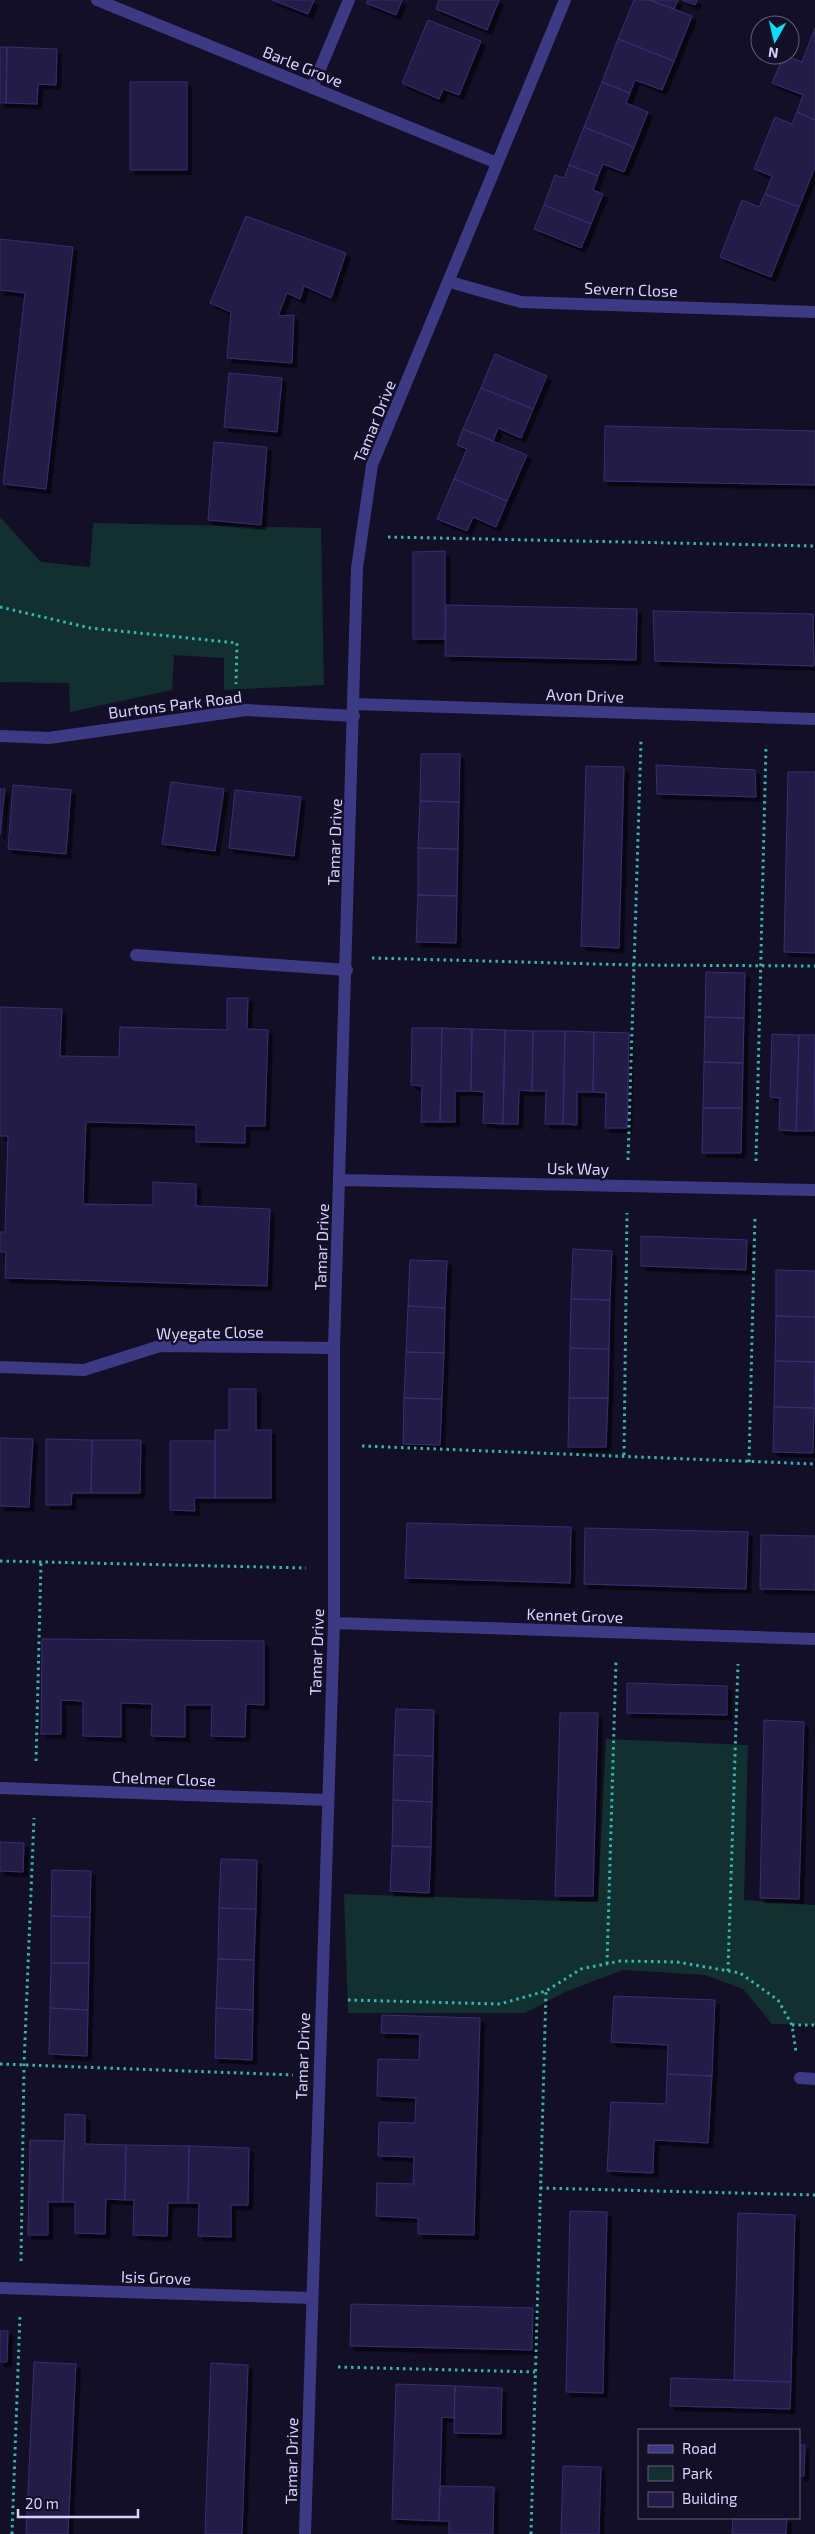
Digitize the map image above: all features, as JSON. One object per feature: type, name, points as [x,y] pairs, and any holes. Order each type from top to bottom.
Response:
[{"type":"street","name":"Barle Grove","points":[[98,0],[497,163]]},
{"type":"street","points":[[312,88],[348,0]]},
{"type":"street","name":"Tamar Drive","points":[[305,2534],[326,1800],[334,1623],[334,1348],[347,964],[357,568],[372,465],[450,282],[565,0]]},
{"type":"street","name":"Severn Close","points":[[450,282],[522,302],[815,312]]},
{"type":"street","name":"Burtons Park Road","points":[[0,736],[49,738],[246,710],[354,710]]},
{"type":"street","name":"Avon Drive","points":[[354,710],[642,713],[815,719]]},
{"type":"street","points":[[136,955],[347,964]]},
{"type":"street","name":"Usk Way","points":[[340,1180],[815,1190]]},
{"type":"street","name":"Wyegate Close","points":[[0,1367],[84,1370],[160,1346],[334,1348]]},
{"type":"street","name":"Kennet Grove","points":[[334,1623],[815,1639]]},
{"type":"street","name":"Chelmer Close","points":[[0,1788],[326,1800]]},
{"type":"street","points":[[800,2078],[815,2079]]},
{"type":"street","name":"Isis Grove","points":[[0,2288],[311,2298]]},
{"type":"path","points":[[362,536],[815,546]]},
{"type":"path","points":[[0,607],[90,628],[237,643],[234,712]]},
{"type":"path","points":[[624,1455],[628,1186],[642,713]]},
{"type":"path","points":[[749,1462],[766,717]]},
{"type":"path","points":[[347,964],[761,964],[815,966]]},
{"type":"path","points":[[334,1445],[815,1464]]},
{"type":"path","points":[[0,1561],[334,1569]]},
{"type":"path","points":[[12,2534],[21,2288],[24,2064],[36,1790],[41,1562]]},
{"type":"path","points":[[606,1964],[617,1632]]},
{"type":"path","points":[[728,1971],[739,1637]]},
{"type":"path","points":[[320,1999],[500,2004],[546,1991],[581,1969],[620,1961],[677,1962],[740,1973],[778,2000],[792,2024],[800,2078]]},
{"type":"path","points":[[531,2534],[546,1991]]},
{"type":"path","points":[[792,2024],[815,2025]]},
{"type":"path","points":[[0,2064],[318,2076]]},
{"type":"path","points":[[540,2188],[815,2195]]},
{"type":"path","points":[[309,2366],[535,2372]]},
{"type":"green space","points":[[0,517],[41,562],[90,567],[93,523],[321,528],[324,685],[224,690],[224,658],[174,655],[172,690],[70,712],[69,683],[0,682]]},
{"type":"green space","points":[[606,1739],[748,1745],[744,1900],[815,1905],[815,2025],[772,2024],[743,1989],[705,1975],[623,1970],[565,1992],[525,2013],[348,2013],[344,1894],[598,1902]]},
{"type":"building","points":[[272,0],[314,0],[308,14]]},
{"type":"building","points":[[368,0],[402,0],[396,15],[366,3]]},
{"type":"building","points":[[439,0],[499,0],[487,30],[436,9]]},
{"type":"building","points":[[634,0],[650,0],[692,16],[674,61],[618,39]]},
{"type":"building","points":[[650,0],[678,0],[674,9]]},
{"type":"building","points":[[682,0],[697,0],[695,5]]},
{"type":"building","points":[[428,20],[481,41],[459,95],[443,89],[439,99],[402,83]]},
{"type":"building","points":[[815,28],[815,120],[797,112],[803,95],[772,83],[780,65],[800,65],[800,61],[802,62]]},
{"type":"building","points":[[618,39],[674,61],[662,90],[635,80],[630,93],[602,82]]},
{"type":"building","points":[[0,47],[7,47],[6,103],[0,103]]},
{"type":"building","points":[[7,47],[57,49],[56,85],[38,84],[37,104],[6,103]]},
{"type":"building","points":[[130,82],[187,82],[187,170],[130,170]]},
{"type":"building","points":[[602,82],[630,93],[626,103],[648,112],[634,147],[584,127]]},
{"type":"building","points":[[797,112],[815,120],[815,167],[799,207],[765,194],[772,176],[754,169],[775,117],[792,124]]},
{"type":"building","points":[[584,127],[634,147],[624,172],[603,164],[598,176],[569,165]]},
{"type":"building","points":[[569,165],[598,176],[593,190],[603,194],[591,224],[544,205],[555,175],[564,178]]},
{"type":"building","points":[[765,194],[799,207],[771,277],[720,257],[742,200],[759,207]]},
{"type":"building","points":[[544,205],[591,224],[581,248],[534,229]]},
{"type":"building","points":[[246,216],[346,253],[331,298],[304,286],[300,299],[287,293],[278,316],[294,315],[292,363],[227,358],[231,312],[210,303]]},
{"type":"building","points":[[0,239],[73,247],[46,489],[3,484],[25,293],[0,290]]},
{"type":"building","points":[[495,354],[547,376],[533,409],[481,388]]},
{"type":"building","points":[[229,373],[282,378],[277,432],[224,427]]},
{"type":"building","points":[[481,388],[533,409],[521,438],[498,428],[493,441],[463,429]]},
{"type":"building","points":[[605,426],[815,431],[815,485],[604,481]]},
{"type":"building","points":[[463,429],[527,455],[507,501],[454,479],[467,449],[457,445]]},
{"type":"building","points":[[214,442],[267,447],[261,525],[208,520]]},
{"type":"building","points":[[454,479],[507,501],[496,527],[473,517],[467,531],[437,519]]},
{"type":"building","points":[[445,551],[445,639],[413,639],[413,552]]},
{"type":"building","points":[[446,605],[637,609],[636,660],[445,656]]},
{"type":"building","points":[[653,611],[813,614],[814,666],[655,661]]},
{"type":"building","points":[[421,754],[460,754],[459,802],[420,801]]},
{"type":"building","points":[[656,765],[755,770],[756,797],[657,794]]},
{"type":"building","points":[[586,766],[624,767],[619,948],[581,946]]},
{"type":"building","points":[[788,772],[815,772],[815,953],[784,952]]},
{"type":"building","points":[[171,782],[224,789],[215,851],[162,844]]},
{"type":"building","points":[[13,785],[71,790],[66,854],[8,849]]},
{"type":"building","points":[[0,789],[5,789],[0,835]]},
{"type":"building","points":[[235,790],[301,797],[294,856],[229,848]]},
{"type":"building","points":[[420,801],[459,802],[458,849],[418,848]]},
{"type":"building","points":[[418,848],[458,849],[457,896],[418,895]]},
{"type":"building","points":[[418,895],[457,896],[456,943],[416,942]]},
{"type":"building","points":[[706,972],[745,973],[744,1018],[705,1017]]},
{"type":"building","points":[[227,998],[248,998],[247,1029],[268,1030],[265,1126],[245,1126],[245,1143],[196,1142],[196,1125],[86,1122],[83,1204],[153,1205],[153,1182],[196,1184],[196,1206],[270,1209],[267,1286],[5,1278],[6,1252],[0,1252],[0,1232],[5,1232],[8,1136],[0,1136],[0,1007],[62,1009],[60,1056],[119,1057],[120,1027],[227,1030]]},
{"type":"building","points":[[705,1017],[744,1018],[743,1063],[704,1062]]},
{"type":"building","points":[[412,1028],[442,1028],[440,1122],[421,1122],[422,1086],[411,1085]]},
{"type":"building","points":[[442,1028],[472,1029],[471,1091],[455,1091],[455,1122],[440,1122]]},
{"type":"building","points":[[472,1029],[505,1030],[503,1124],[483,1123],[484,1092],[471,1091]]},
{"type":"building","points":[[505,1030],[533,1031],[532,1091],[519,1090],[518,1124],[503,1124]]},
{"type":"building","points":[[533,1031],[565,1031],[563,1124],[545,1124],[546,1091],[532,1091]]},
{"type":"building","points":[[565,1031],[594,1032],[593,1092],[577,1092],[577,1125],[563,1124]]},
{"type":"building","points":[[594,1032],[629,1033],[627,1128],[605,1128],[606,1093],[593,1092]]},
{"type":"building","points":[[772,1034],[799,1035],[796,1131],[779,1130],[780,1098],[770,1097]]},
{"type":"building","points":[[799,1035],[815,1035],[814,1131],[796,1131]]},
{"type":"building","points":[[704,1062],[743,1063],[742,1108],[703,1108]]},
{"type":"building","points":[[703,1108],[742,1108],[741,1153],[702,1153]]},
{"type":"building","points":[[641,1236],[747,1240],[746,1270],[641,1266]]},
{"type":"building","points":[[573,1249],[612,1251],[610,1300],[571,1299]]},
{"type":"building","points":[[410,1260],[447,1261],[445,1308],[408,1306]]},
{"type":"building","points":[[776,1270],[815,1271],[815,1317],[776,1316]]},
{"type":"building","points":[[571,1299],[610,1300],[609,1349],[570,1348]]},
{"type":"building","points":[[408,1306],[445,1308],[444,1353],[406,1352]]},
{"type":"building","points":[[776,1316],[815,1317],[815,1362],[775,1361]]},
{"type":"building","points":[[570,1348],[609,1349],[608,1398],[569,1398]]},
{"type":"building","points":[[406,1352],[444,1353],[442,1399],[404,1398]]},
{"type":"building","points":[[775,1361],[815,1362],[814,1408],[774,1407]]},
{"type":"building","points":[[229,1389],[256,1389],[256,1430],[271,1430],[271,1498],[215,1498],[215,1430],[229,1430]]},
{"type":"building","points":[[404,1398],[442,1399],[440,1445],[403,1444]]},
{"type":"building","points":[[569,1398],[608,1398],[606,1447],[568,1447]]},
{"type":"building","points":[[774,1407],[814,1408],[813,1453],[773,1452]]},
{"type":"building","points":[[0,1438],[33,1439],[29,1507],[0,1506]]},
{"type":"building","points":[[46,1439],[92,1440],[91,1493],[72,1493],[71,1505],[46,1505]]},
{"type":"building","points":[[92,1440],[141,1440],[140,1493],[91,1493]]},
{"type":"building","points":[[170,1441],[215,1441],[215,1498],[194,1498],[195,1511],[170,1510]]},
{"type":"building","points":[[407,1523],[571,1527],[570,1583],[405,1578]]},
{"type":"building","points":[[585,1528],[748,1532],[746,1589],[584,1584]]},
{"type":"building","points":[[761,1535],[815,1536],[815,1590],[760,1589]]},
{"type":"building","points":[[42,1639],[264,1641],[264,1705],[246,1704],[245,1737],[211,1736],[212,1705],[185,1705],[185,1737],[151,1736],[152,1704],[121,1703],[121,1737],[83,1736],[83,1701],[61,1700],[61,1734],[41,1734]]},
{"type":"building","points":[[627,1683],[727,1686],[727,1715],[627,1713]]},
{"type":"building","points":[[396,1709],[434,1710],[433,1756],[394,1755]]},
{"type":"building","points":[[560,1713],[598,1713],[593,1896],[555,1896]]},
{"type":"building","points":[[764,1720],[804,1722],[799,1899],[760,1898]]},
{"type":"building","points":[[394,1755],[433,1756],[432,1802],[393,1800]]},
{"type":"building","points":[[393,1800],[432,1802],[431,1847],[392,1846]]},
{"type":"building","points":[[0,1842],[24,1843],[23,1872],[0,1871]]},
{"type":"building","points":[[392,1846],[431,1847],[429,1893],[390,1891]]},
{"type":"building","points":[[221,1859],[257,1860],[256,1909],[219,1908]]},
{"type":"building","points":[[52,1870],[91,1871],[90,1917],[51,1916]]},
{"type":"building","points":[[219,1908],[256,1909],[254,1960],[218,1959]]},
{"type":"building","points":[[51,1916],[90,1917],[89,1963],[51,1963]]},
{"type":"building","points":[[218,1959],[254,1960],[253,2010],[216,2008]]},
{"type":"building","points":[[51,1963],[89,1963],[88,2010],[50,2008]]},
{"type":"building","points":[[614,1996],[715,2000],[712,2076],[667,2074],[668,2045],[611,2042]]},
{"type":"building","points":[[50,2008],[88,2010],[87,2056],[49,2054]]},
{"type":"building","points":[[216,2008],[253,2010],[252,2060],[215,2058]]},
{"type":"building","points":[[382,2015],[480,2018],[474,2235],[418,2234],[418,2218],[376,2216],[377,2183],[413,2184],[414,2157],[378,2156],[379,2122],[415,2123],[416,2098],[377,2096],[378,2059],[419,2060],[420,2034],[381,2033]]},
{"type":"building","points":[[667,2074],[712,2076],[708,2143],[654,2140],[653,2173],[607,2171],[611,2102],[666,2104]]},
{"type":"building","points":[[65,2114],[85,2115],[85,2144],[126,2145],[125,2200],[106,2199],[105,2234],[75,2233],[75,2202],[63,2202]]},
{"type":"building","points":[[30,2140],[64,2141],[63,2202],[48,2202],[48,2235],[28,2235]]},
{"type":"building","points":[[126,2145],[189,2146],[188,2203],[168,2203],[167,2236],[133,2235],[134,2200],[125,2200]]},
{"type":"building","points":[[189,2146],[249,2148],[248,2205],[231,2205],[231,2237],[198,2236],[199,2203],[188,2203]]},
{"type":"building","points":[[570,2211],[607,2212],[603,2393],[566,2392]]},
{"type":"building","points":[[738,2213],[795,2215],[791,2382],[734,2380]]},
{"type":"building","points":[[351,2304],[533,2308],[532,2350],[350,2346]]},
{"type":"building","points":[[0,2331],[8,2331],[7,2362],[0,2362]]},
{"type":"building","points":[[34,2362],[76,2364],[68,2534],[26,2534]]},
{"type":"building","points":[[211,2363],[248,2365],[242,2534],[205,2534]]},
{"type":"building","points":[[671,2378],[791,2382],[790,2409],[670,2406]]},
{"type":"building","points":[[396,2384],[455,2386],[454,2418],[442,2417],[439,2521],[392,2519]]},
{"type":"building","points":[[455,2386],[502,2388],[501,2434],[454,2433]]},
{"type":"building","points":[[800,2445],[805,2445],[804,2476],[800,2476]]},
{"type":"building","points":[[563,2466],[601,2467],[599,2534],[561,2534]]},
{"type":"building","points":[[440,2486],[494,2487],[493,2534],[449,2534],[449,2521],[439,2521]]},
{"type":"building","points":[[733,2519],[787,2519],[786,2534],[732,2534]]}]
